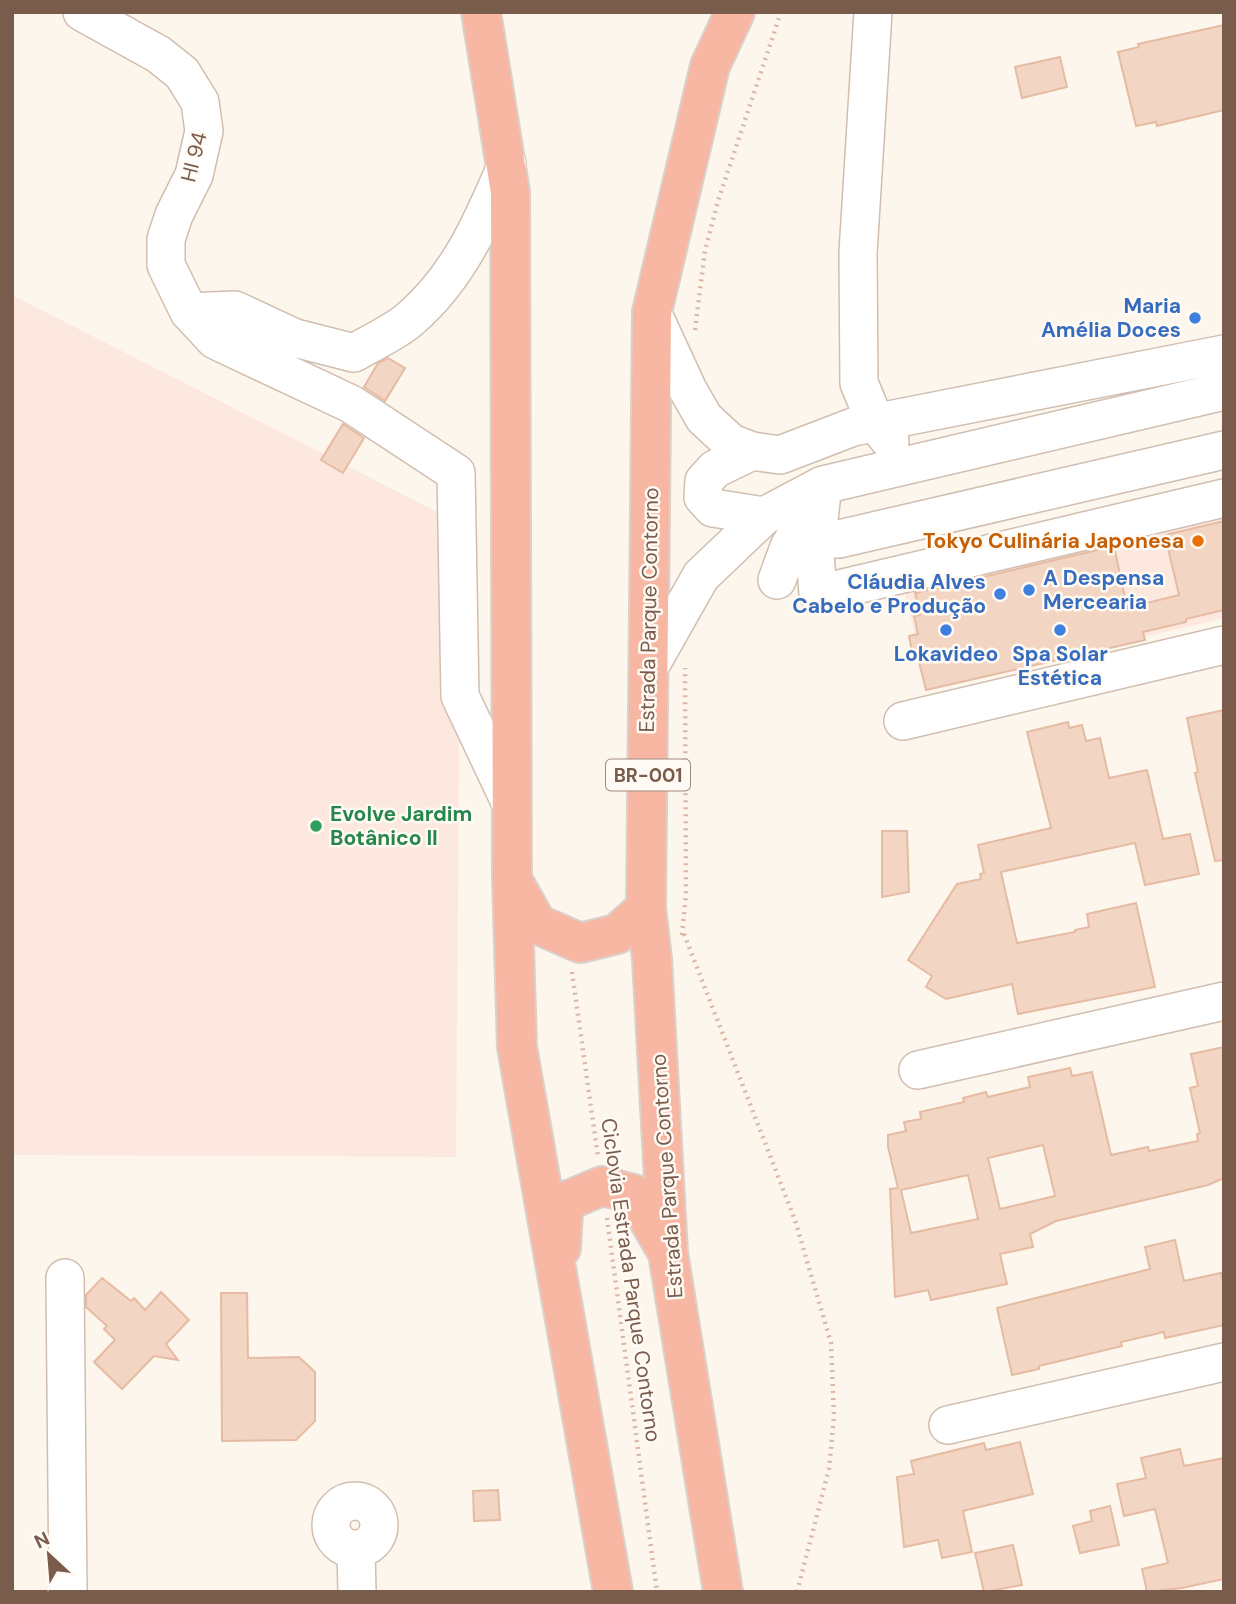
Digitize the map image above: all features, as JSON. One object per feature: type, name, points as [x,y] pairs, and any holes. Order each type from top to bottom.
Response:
[{"type":"highway","points":[[481,12],[510,192],[512,878],[517,1047],[613,1592]]},
{"type":"highway","name":"Estrada Parque Contorno","points":[[723,1592],[668,1253],[652,959],[646,908],[652,312],[710,66],[735,12]]},
{"type":"highway","points":[[512,878],[537,924],[580,943],[617,934],[646,908]]},
{"type":"highway","points":[[559,1279],[565,1203],[572,1197],[602,1186],[634,1194],[668,1253]]},
{"type":"street","name":"HI 94","points":[[82,12],[158,54],[182,73],[200,102],[204,131],[194,175],[174,215],[166,239],[166,265],[189,312],[215,340],[351,404],[456,473],[460,696],[512,806]]},
{"type":"street","points":[[873,12],[858,253],[859,383],[876,424],[889,438],[894,453],[892,469]]},
{"type":"street","points":[[189,312],[235,310],[295,338],[354,353],[408,321],[440,291],[480,229],[507,164]]},
{"type":"street","points":[[652,312],[704,418],[731,443],[752,451],[779,455],[853,427],[1224,354]]},
{"type":"street","points":[[777,580],[797,528],[823,485],[1224,391]]},
{"type":"street","points":[[752,451],[715,469],[704,481],[703,497],[713,508],[839,539],[1224,450]]},
{"type":"street","points":[[797,528],[818,594],[1224,498]]},
{"type":"street","points":[[649,668],[701,576],[797,528]]},
{"type":"street","points":[[903,721],[1224,645]]},
{"type":"street","points":[[918,1070],[1224,1001]]},
{"type":"street","points":[[65,1278],[68,1592]]},
{"type":"street","points":[[948,1425],[1224,1362]]},
{"type":"street","points":[[356,1549],[357,1592]]},
{"type":"path","points":[[683,933],[795,1220],[831,1343],[834,1416],[829,1469],[797,1592]]},
{"type":"path","points":[[562,970],[574,964]]},
{"type":"path","name":"Ciclovia Estrada Parque Contorno","points":[[572,973],[657,1592]]},
{"type":"shaded area","points":[[12,295],[461,524],[456,1157],[12,1155]]},
{"type":"shaded area","points":[[1224,511],[1224,618],[928,689],[903,585]]},
{"type":"building","points":[[1224,25],[1224,110],[1157,126],[1156,122],[1136,126],[1118,52],[1139,47],[1138,44]]},
{"type":"building","points":[[1060,57],[1067,87],[1022,98],[1015,67]]},
{"type":"building","points":[[388,358],[405,368],[385,401],[364,387],[378,363]]},
{"type":"building","points":[[343,424],[364,438],[343,473],[321,460]]},
{"type":"building","points":[[1224,521],[1224,610],[1143,632],[1145,640],[926,690],[917,654],[912,652],[909,636],[918,634],[914,616],[920,615],[915,593],[1114,546],[1127,608],[1179,595],[1165,535]]},
{"type":"building","points":[[1224,710],[1224,860],[1215,861],[1195,773],[1198,772],[1187,718]]},
{"type":"building","points":[[1068,722],[1069,728],[1082,725],[1086,741],[1100,738],[1109,778],[1147,770],[1163,839],[1190,834],[1199,874],[1145,885],[1135,843],[1001,872],[1017,943],[1075,932],[1089,927],[1087,914],[1136,903],[1155,987],[1018,1014],[1012,984],[946,999],[926,987],[932,976],[908,960],[957,884],[981,879],[980,874],[984,873],[978,845],[1051,828],[1027,732]]},
{"type":"building","points":[[882,831],[907,831],[909,892],[882,897]]},
{"type":"building","points":[[1224,1047],[1224,1178],[1208,1185],[1056,1221],[1030,1234],[1033,1247],[1000,1254],[1007,1284],[931,1300],[928,1290],[895,1297],[890,1189],[898,1188],[888,1147],[888,1135],[906,1131],[904,1122],[921,1119],[920,1112],[964,1102],[963,1098],[986,1092],[988,1097],[1030,1087],[1028,1077],[1070,1068],[1072,1076],[1092,1072],[1111,1155],[1198,1141],[1197,1134],[1200,1133],[1190,1088],[1198,1086],[1191,1054]],"holes":[[[1043,1145],[1055,1196],[1000,1209],[988,1158]],[[968,1175],[978,1219],[911,1233],[901,1190]]]},
{"type":"building","points":[[1175,1240],[1184,1281],[1221,1273],[1224,1285],[1224,1325],[1165,1338],[1164,1332],[1121,1342],[1122,1346],[1012,1375],[997,1308],[1150,1269],[1145,1247]]},
{"type":"building","points":[[102,1278],[131,1301],[134,1298],[145,1310],[161,1292],[189,1320],[166,1344],[178,1360],[154,1356],[122,1389],[94,1362],[115,1340],[104,1329],[107,1326],[86,1307],[86,1295]]},
{"type":"building","points":[[221,1293],[247,1293],[248,1358],[299,1357],[315,1372],[315,1421],[296,1440],[222,1441]]},
{"type":"building","points":[[1020,1442],[1033,1494],[963,1511],[972,1552],[942,1558],[938,1540],[904,1547],[897,1477],[914,1474],[911,1461],[984,1443],[986,1450]]},
{"type":"building","points":[[1180,1449],[1184,1466],[1224,1458],[1224,1579],[1147,1592],[1142,1569],[1168,1563],[1155,1509],[1124,1516],[1117,1484],[1146,1478],[1141,1458]]},
{"type":"building","points":[[498,1490],[500,1520],[474,1521],[473,1491]]},
{"type":"building","points":[[1110,1506],[1119,1545],[1080,1553],[1073,1526],[1092,1521],[1090,1511]]},
{"type":"building","points":[[1013,1545],[1022,1585],[984,1592],[975,1553]]},
{"type":"place","name":"Maria Amélia Doces","points":[[1195,318]]},
{"type":"place","name":"Tokyo Culinária Japonesa","points":[[1198,541]]},
{"type":"place","name":"A Despensa Mercearia","points":[[1029,590]]},
{"type":"place","name":"Cláudia Alves Cabelo e Produção","points":[[1000,594]]},
{"type":"place","name":"Lokavideo","points":[[946,630]]},
{"type":"place","name":"Spa Solar Estética","points":[[1060,630]]},
{"type":"place","name":"Evolve Jardim Botânico II","points":[[316,826]]}]
